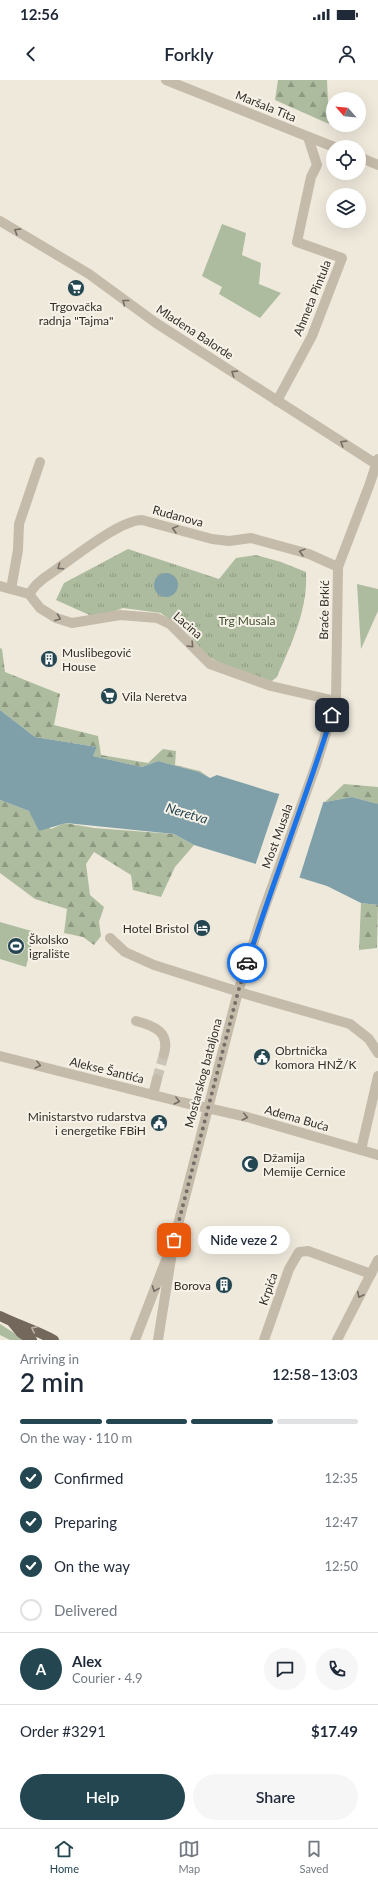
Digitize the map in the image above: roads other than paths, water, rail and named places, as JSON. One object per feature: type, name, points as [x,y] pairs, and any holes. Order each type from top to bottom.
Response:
[{"type":"main road","points":[[0,1316],[12,1322],[27,1326],[54,1340]]},
{"type":"main road","points":[[12,1322],[21,1333],[32,1340]]},
{"type":"street","name":"Maršala Tita","points":[[166,80],[326,144]]},
{"type":"street","name":"Ahmeta Pintula","points":[[277,401],[312,336],[342,258],[297,242],[311,177],[316,166],[308,137]]},
{"type":"street","points":[[366,160],[378,165]]},
{"type":"street","name":"Mladena Balorde","points":[[1,225],[89,274],[156,323],[277,401],[377,462]]},
{"type":"street","points":[[11,589],[18,550],[19,524],[40,462]]},
{"type":"street","name":"Braće Brkić","points":[[316,766],[336,701],[338,566],[377,462]]},
{"type":"street","name":"Rudanova","points":[[29,594],[44,578],[110,534],[136,520],[142,520],[212,539],[229,541],[251,538],[309,554],[338,566]]},
{"type":"street","points":[[0,586],[29,594]]},
{"type":"street","name":"Lacina","points":[[29,594],[40,608],[56,618],[72,623],[120,615],[158,618],[170,624],[210,664],[271,686],[336,701]]},
{"type":"street","name":"Most Musala","points":[[262,915],[316,766]]},
{"type":"street","name":"Mostarskog bataljona","points":[[158,1340],[174,1240],[238,992],[262,915]]},
{"type":"street","points":[[110,938],[126,952],[154,965],[238,992],[350,1024],[369,1038],[378,1053]]},
{"type":"street","points":[[136,1021],[148,1024],[164,1036],[167,1044],[164,1054]]},
{"type":"street","name":"Alekse Šantića","points":[[0,1056],[207,1108]]},
{"type":"street","points":[[361,1150],[378,1076]]},
{"type":"street","points":[[153,1095],[157,1079]]},
{"type":"street","name":"Adema Buća","points":[[207,1108],[247,1117],[378,1155]]},
{"type":"street","name":"Mostarskog bataljona","points":[[134,1340],[174,1240]]},
{"type":"street","name":"Krpića","points":[[264,1340],[289,1269],[299,1252],[308,1251],[371,1274]]},
{"type":"street","points":[[337,1340],[378,1260]]},
{"type":"water","points":[[166,573],[171,574],[177,580],[177,590],[171,596],[166,597],[161,596],[155,590],[154,585],[155,580],[161,574]]},
{"type":"water","name":"Neretva","points":[[0,710],[35,737],[97,747],[93,756],[142,767],[158,761],[199,772],[210,778],[217,775],[275,793],[325,802],[352,797],[378,804],[378,905],[361,903],[327,886],[194,845],[174,834],[66,823],[39,831],[29,811],[0,800]]},
{"type":"tunnel","points":[[157,1079],[164,1054]]},
{"type":"place","name":"Trgovačka radnja \"Tajma\"","points":[[76,288]]},
{"type":"place","name":"Muslibegović House","points":[[49,659]]},
{"type":"place","name":"Vila Neretva","points":[[109,696]]},
{"type":"place","name":"Hotel Bristol","points":[[202,928]]},
{"type":"place","name":"Školsko igralište","points":[[16,946]]},
{"type":"place","name":"Obrtnička komora HNŽ/K","points":[[262,1057]]},
{"type":"place","name":"Ministarstvo rudarstva i energetike FBiH","points":[[159,1123]]},
{"type":"place","name":"Džamija Memije Cernice","points":[[250,1164]]},
{"type":"place","name":"Niđe veze 2","points":[[174,1240]]},
{"type":"place","name":"Borova","points":[[224,1285]]},
{"type":"park label","name":"Trg Musala","points":[[247,620]]}]
